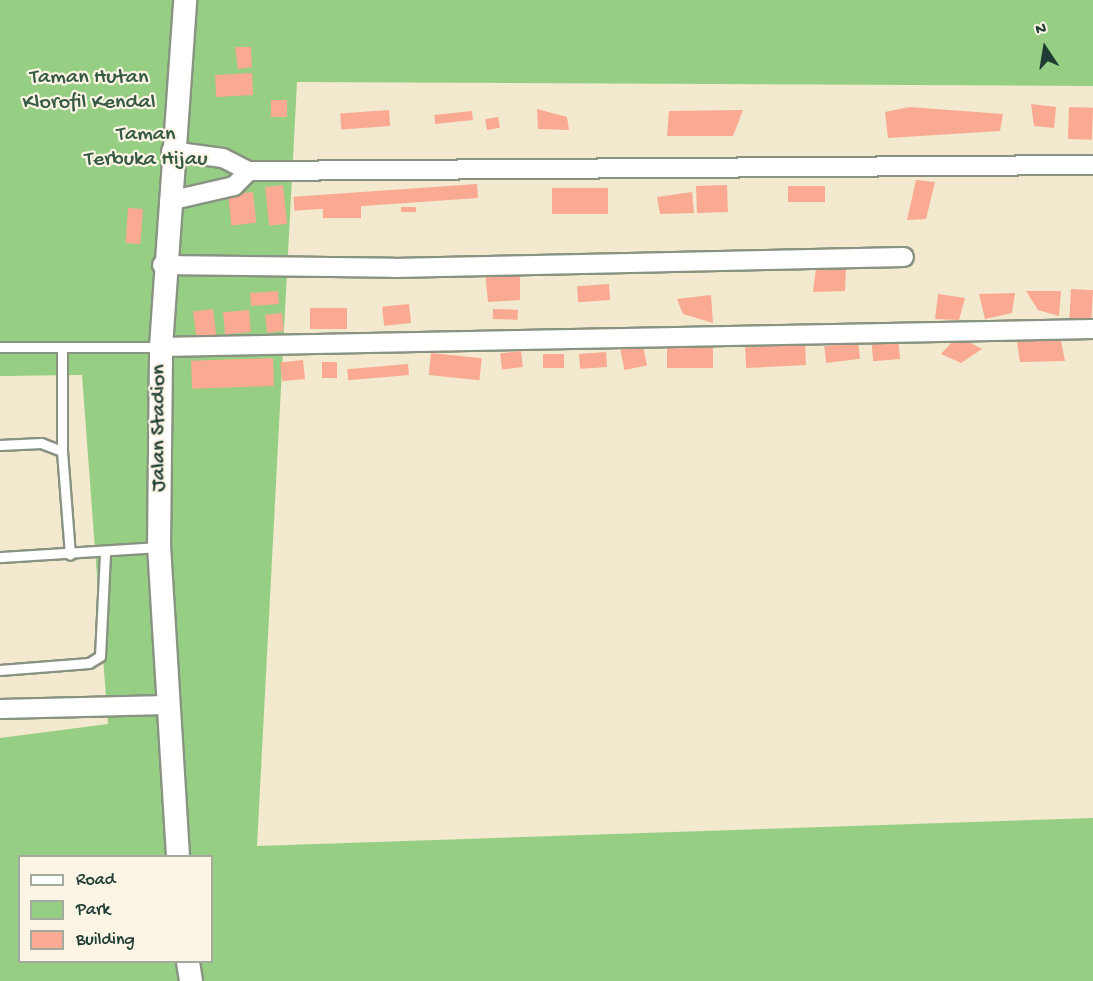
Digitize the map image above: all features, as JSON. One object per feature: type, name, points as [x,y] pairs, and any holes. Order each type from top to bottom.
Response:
[{"type":"street","name":"Jalan Stadion","points":[[178,855],[159,547],[162,265],[184,0]]},
{"type":"street","points":[[171,151],[223,158],[249,171],[1093,165]]},
{"type":"street","points":[[169,201],[234,186],[249,171]]},
{"type":"street","points":[[162,265],[394,268],[904,257]]},
{"type":"street","points":[[161,347],[1093,330]]},
{"type":"street","points":[[0,709],[167,705]]},
{"type":"street","points":[[188,963],[191,981]]},
{"type":"lane","points":[[0,347],[161,347]]},
{"type":"lane","points":[[62,347],[62,451],[70,555]]},
{"type":"lane","points":[[0,445],[41,443],[62,451]]},
{"type":"lane","points":[[0,557],[105,553],[159,547]]},
{"type":"lane","points":[[0,670],[88,663],[100,656],[105,553]]},
{"type":"green space","name":"Taman Terbuka Hijau","points":[[0,0],[1093,0],[1093,86],[297,82],[257,846],[1093,818],[1093,981],[0,981],[0,738],[108,724],[82,375],[0,376]]},
{"type":"building","points":[[235,47],[251,47],[252,67],[238,69]]},
{"type":"building","points":[[252,73],[253,95],[216,97],[215,75]]},
{"type":"building","points":[[271,100],[287,100],[287,117],[271,117]]},
{"type":"building","points":[[1031,104],[1056,107],[1054,128],[1034,126]]},
{"type":"building","points":[[909,107],[1003,114],[1000,131],[888,138],[885,112]]},
{"type":"building","points":[[1069,107],[1093,108],[1092,140],[1068,139]]},
{"type":"building","points":[[537,109],[567,117],[569,130],[538,129]]},
{"type":"building","points":[[389,110],[390,126],[341,129],[340,113]]},
{"type":"building","points":[[743,110],[733,136],[667,136],[669,111]]},
{"type":"building","points":[[472,111],[473,120],[435,124],[434,115]]},
{"type":"building","points":[[498,117],[500,128],[487,130],[485,119]]},
{"type":"building","points":[[916,180],[935,182],[926,219],[907,220]]},
{"type":"building","points":[[477,184],[478,198],[294,211],[293,197]]},
{"type":"building","points":[[283,185],[287,224],[269,226],[265,187]]},
{"type":"building","points":[[727,185],[728,212],[697,213],[696,186]]},
{"type":"building","points":[[788,186],[825,186],[825,202],[788,202]]},
{"type":"building","points":[[552,188],[608,188],[608,214],[552,214]]},
{"type":"building","points":[[253,192],[256,223],[231,225],[228,195]]},
{"type":"building","points":[[692,192],[694,213],[660,214],[657,197]]},
{"type":"building","points":[[323,205],[361,205],[361,218],[323,218]]},
{"type":"building","points":[[401,207],[416,207],[416,212],[401,212]]},
{"type":"building","points":[[128,208],[143,209],[141,244],[126,243]]},
{"type":"building","points":[[816,268],[846,268],[845,291],[813,292]]},
{"type":"building","points":[[485,271],[520,271],[520,300],[488,302]]},
{"type":"building","points":[[609,284],[610,300],[578,302],[577,286]]},
{"type":"building","points":[[1071,289],[1093,290],[1091,321],[1069,320]]},
{"type":"building","points":[[278,291],[279,304],[251,306],[250,293]]},
{"type":"building","points":[[1026,291],[1061,291],[1059,316],[1038,310]]},
{"type":"building","points":[[1015,293],[1012,313],[985,319],[979,294]]},
{"type":"building","points":[[938,294],[965,298],[959,320],[935,319]]},
{"type":"building","points":[[711,295],[713,323],[683,314],[677,299]]},
{"type":"building","points":[[409,304],[411,323],[384,326],[382,307]]},
{"type":"building","points":[[310,308],[347,308],[347,329],[310,329]]},
{"type":"building","points":[[213,309],[216,335],[196,337],[193,311]]},
{"type":"building","points":[[493,309],[518,310],[518,320],[493,319]]},
{"type":"building","points":[[249,310],[251,332],[225,334],[223,312]]},
{"type":"building","points":[[282,313],[284,331],[267,333],[265,315]]},
{"type":"building","points":[[898,335],[900,359],[873,361],[871,337]]},
{"type":"building","points":[[1016,335],[1060,336],[1065,361],[1020,362]]},
{"type":"building","points":[[955,339],[971,343],[982,349],[961,363],[941,354]]},
{"type":"building","points":[[667,342],[713,342],[713,368],[667,368]]},
{"type":"building","points":[[858,342],[860,359],[826,363],[824,346]]},
{"type":"building","points":[[805,344],[806,365],[746,368],[745,347]]},
{"type":"building","points":[[643,345],[647,366],[624,370],[620,349]]},
{"type":"building","points":[[521,351],[523,367],[502,369],[500,354]]},
{"type":"building","points":[[606,352],[607,367],[580,369],[579,354]]},
{"type":"building","points":[[431,353],[482,358],[479,380],[429,375]]},
{"type":"building","points":[[543,354],[564,354],[564,368],[543,368]]},
{"type":"building","points":[[273,358],[274,386],[192,389],[191,361]]},
{"type":"building","points":[[303,360],[305,379],[282,381],[280,362]]},
{"type":"building","points":[[322,362],[337,362],[337,378],[322,378]]},
{"type":"building","points":[[408,364],[409,375],[348,380],[347,369]]},
{"type":"park label","name":"Taman Hutan Klorofil Kendal","points":[[89,90]]}]
